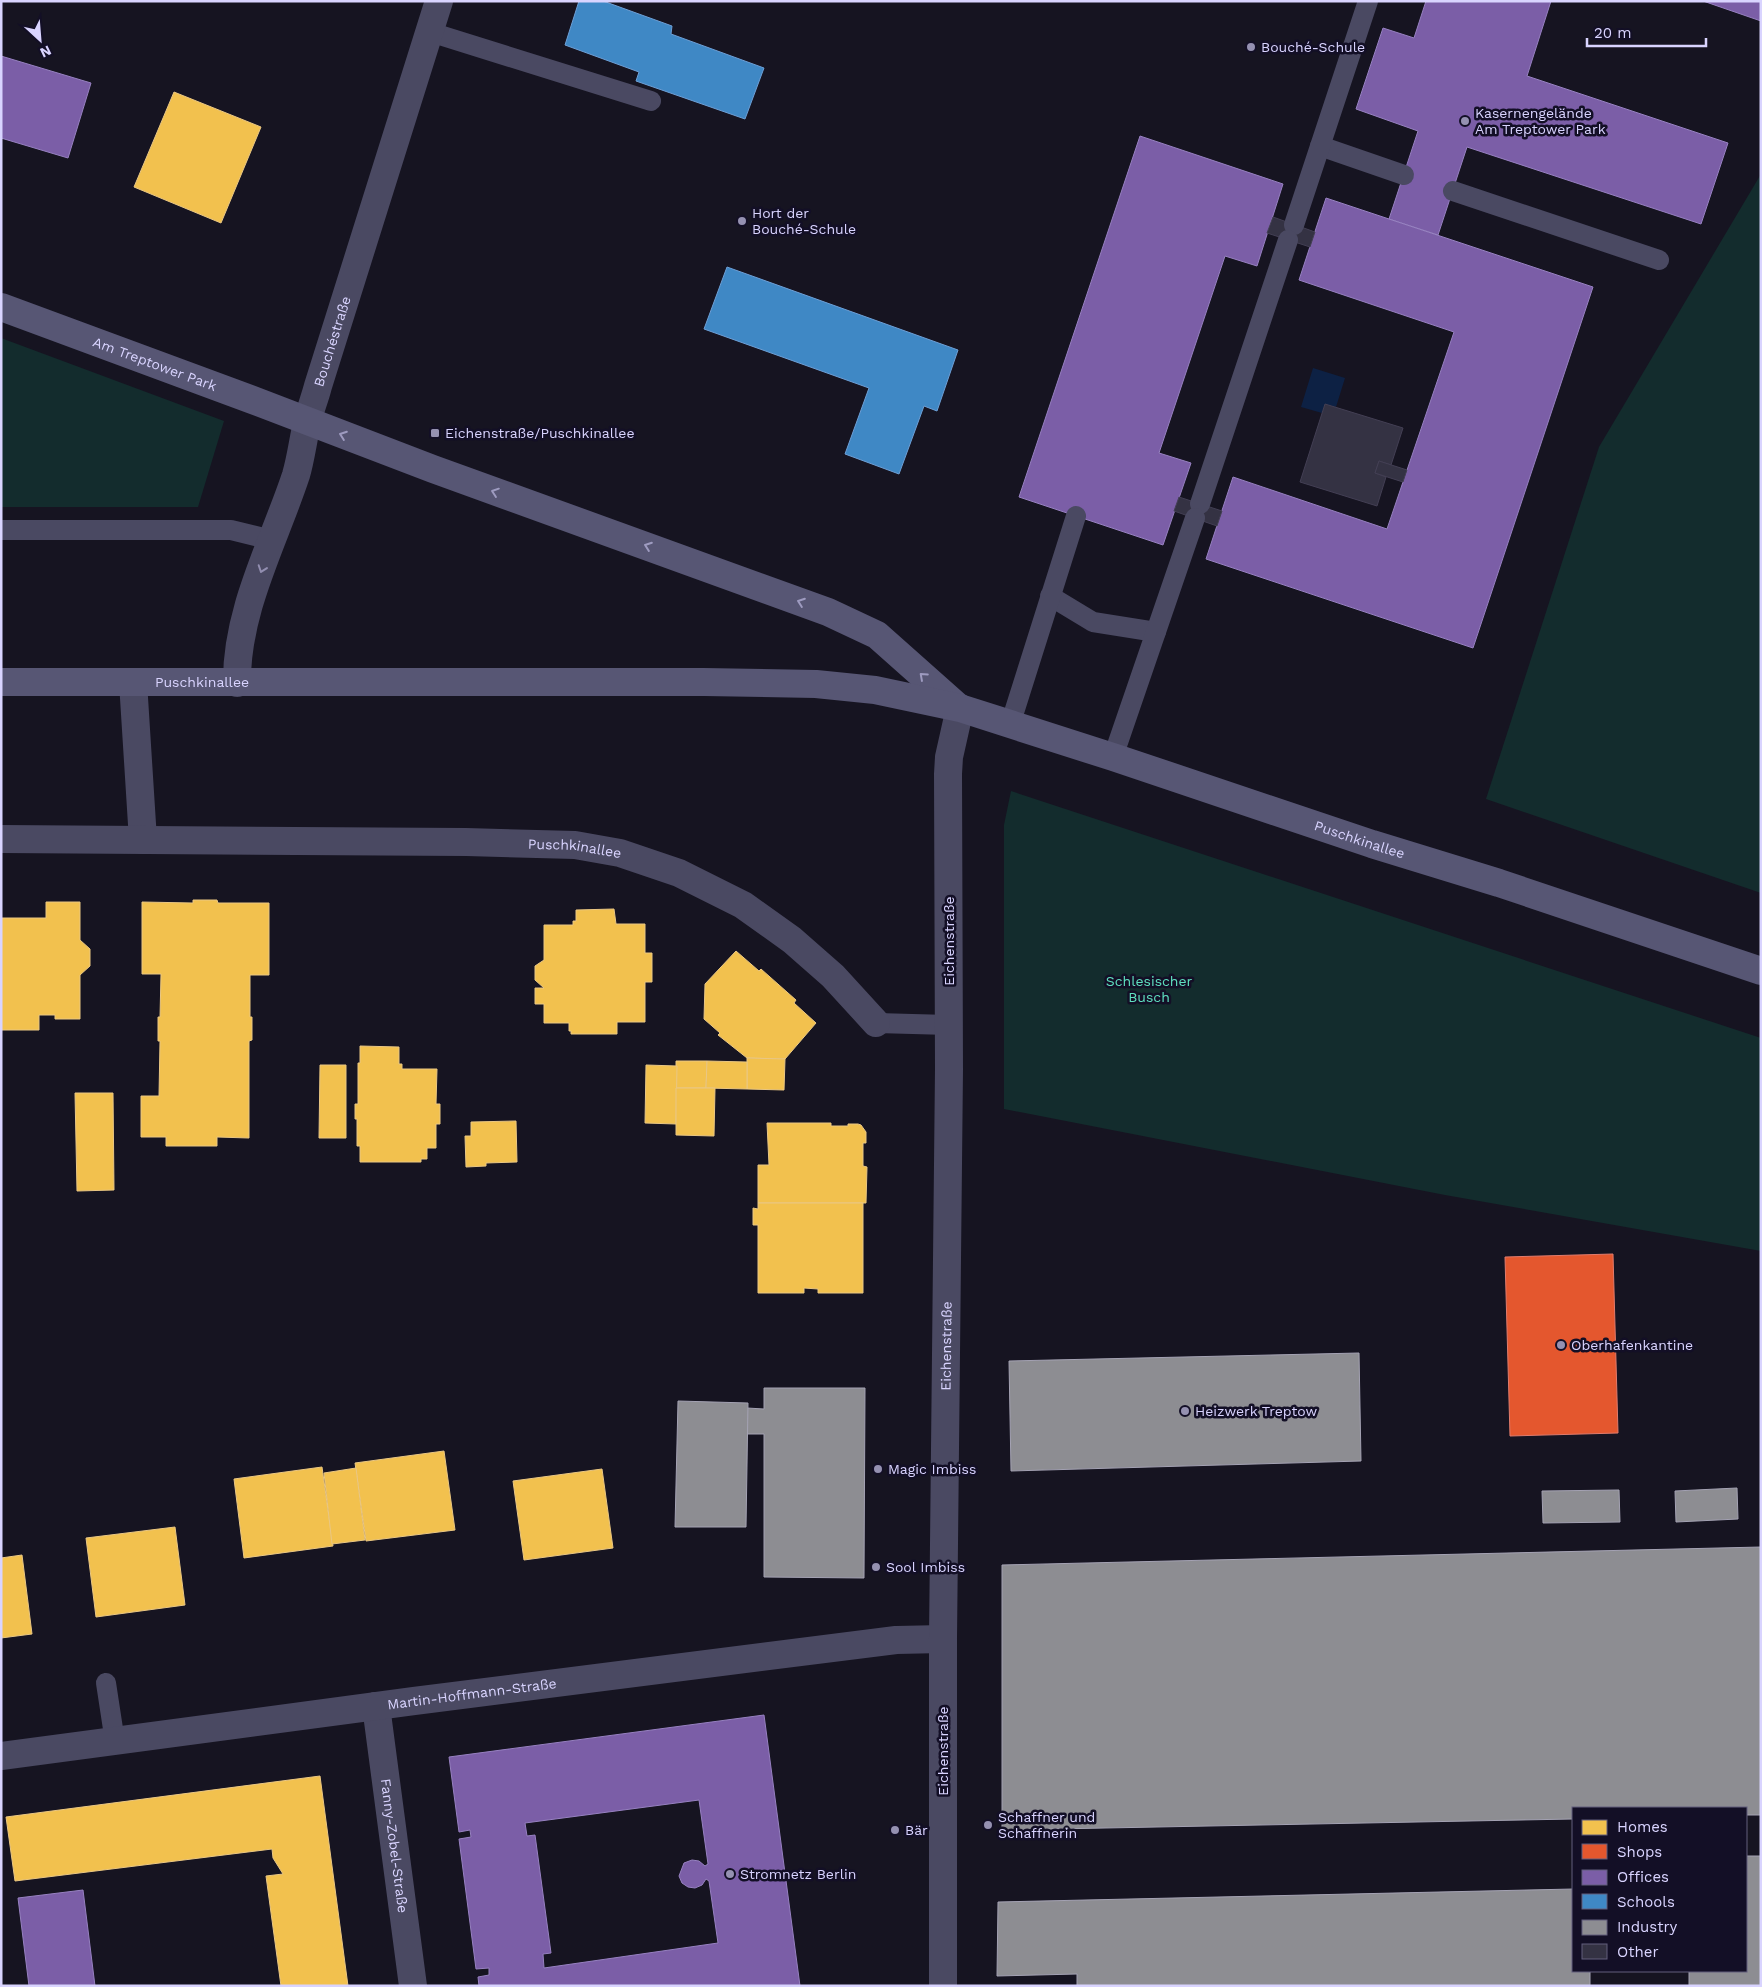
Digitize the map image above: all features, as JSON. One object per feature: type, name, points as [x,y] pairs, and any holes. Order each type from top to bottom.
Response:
[{"type":"main road","name":"Am Treptower Park","points":[[1,307],[308,422]]},
{"type":"main road","name":"Puschkinallee","points":[[308,422],[433,470],[828,612],[877,635],[960,708]]},
{"type":"main road","name":"Puschkinallee","points":[[1,682],[704,682],[816,684],[874,690],[960,708],[1372,844],[1499,883],[1761,971]]},
{"type":"street","name":"Bouchéstraße","points":[[237,683],[237,659],[246,619],[296,474],[308,422],[439,1]]},
{"type":"street","points":[[133,682],[143,840]]},
{"type":"street","name":"Eichenstraße","points":[[943,1986],[943,1639],[949,1025],[948,756],[960,708]]},
{"type":"street","name":"Puschkinallee","points":[[1,840],[575,844],[620,853],[679,872],[743,905],[792,940],[833,976],[876,1023]]},
{"type":"street","name":"Martin-Hoffmann-Straße","points":[[1,1756],[896,1640],[943,1639]]},
{"type":"street","name":"Fanny-Zobel-Straße","points":[[376,1706],[413,1986]]},
{"type":"lane","points":[[1113,757],[1198,511],[1368,1]]},
{"type":"lane","points":[[430,32],[651,101]]},
{"type":"lane","points":[[1320,146],[1404,175]]},
{"type":"lane","points":[[1453,191],[1659,260]]},
{"type":"lane","points":[[1010,725],[1076,516]]},
{"type":"lane","points":[[1,530],[231,530],[272,540]]},
{"type":"lane","points":[[1050,596],[1093,622],[1156,632]]},
{"type":"lane","name":"Puschkinallee","points":[[876,1023],[949,1025]]},
{"type":"lane","points":[[106,1683],[115,1742]]},
{"type":"green space","points":[[1761,174],[1761,893],[1486,799],[1599,447]]},
{"type":"green space","points":[[1,338],[224,421],[198,507],[1,507]]},
{"type":"green space","name":"Schlesischer Busch","points":[[1011,791],[1761,1038],[1761,1251],[1445,1195],[1004,1109],[1004,825]]},
{"type":"water","points":[[1313,368],[1345,378],[1336,407],[1325,404],[1322,413],[1301,407]]},
{"type":"building: Homes","points":[[174,92],[261,127],[221,223],[134,187]]},
{"type":"building: Homes","points":[[193,900],[217,900],[218,903],[269,903],[269,975],[250,975],[252,1040],[249,1041],[249,1138],[217,1137],[217,1146],[166,1146],[166,1137],[141,1137],[141,1096],[159,1096],[160,1041],[158,1041],[158,1017],[160,1017],[161,974],[142,974],[142,902],[193,903]]},
{"type":"building: Homes","points":[[46,902],[80,902],[80,940],[90,949],[90,966],[80,975],[80,1019],[55,1019],[55,1015],[39,1015],[39,1030],[1,1030],[1,918],[46,918]]},
{"type":"building: Homes","points":[[614,909],[616,924],[645,924],[645,953],[652,953],[652,982],[645,982],[645,1022],[617,1022],[617,1034],[571,1034],[569,1023],[544,1023],[544,1004],[535,1004],[535,988],[544,988],[535,980],[535,966],[544,960],[544,925],[573,925],[573,921],[576,921],[576,910]]},
{"type":"building: Homes","points":[[736,951],[759,971],[761,969],[796,1000],[794,1003],[816,1023],[785,1059],[747,1058],[718,1035],[720,1033],[704,1019],[705,984]]},
{"type":"building: Homes","points":[[360,1046],[399,1047],[399,1064],[402,1064],[402,1069],[437,1069],[436,1104],[440,1104],[440,1124],[436,1124],[436,1148],[427,1148],[427,1159],[421,1159],[421,1162],[360,1162],[360,1146],[357,1146],[355,1104],[358,1104]]},
{"type":"building: Homes","points":[[747,1058],[785,1059],[784,1090],[747,1089]]},
{"type":"building: Homes","points":[[676,1061],[707,1061],[706,1088],[676,1088]]},
{"type":"building: Homes","points":[[707,1061],[747,1062],[747,1089],[706,1088]]},
{"type":"building: Homes","points":[[320,1065],[346,1065],[346,1138],[319,1138]]},
{"type":"building: Homes","points":[[646,1065],[677,1066],[676,1124],[645,1123]]},
{"type":"building: Homes","points":[[676,1088],[715,1088],[714,1136],[676,1135]]},
{"type":"building: Homes","points":[[75,1093],[113,1093],[114,1190],[77,1191]]},
{"type":"building: Homes","points":[[516,1121],[517,1162],[486,1163],[486,1166],[466,1167],[465,1136],[471,1136],[471,1122]]},
{"type":"building: Homes","points":[[767,1123],[831,1123],[831,1126],[861,1125],[866,1132],[866,1143],[863,1143],[863,1166],[867,1167],[866,1203],[758,1203],[758,1165],[769,1165]]},
{"type":"building: Homes","points":[[758,1203],[863,1203],[863,1293],[818,1293],[818,1289],[804,1288],[804,1293],[758,1293],[758,1225],[753,1225],[753,1208],[758,1209]]},
{"type":"building: Homes","points":[[444,1451],[455,1530],[366,1541],[355,1463]]},
{"type":"building: Homes","points":[[322,1467],[333,1546],[244,1558],[234,1479]]},
{"type":"building: Homes","points":[[356,1468],[365,1540],[332,1544],[324,1473]]},
{"type":"building: Homes","points":[[602,1469],[613,1548],[524,1560],[513,1481]]},
{"type":"building: Homes","points":[[175,1527],[185,1605],[96,1617],[86,1538]]},
{"type":"building: Homes","points":[[22,1555],[32,1634],[1,1638],[1,1558]]},
{"type":"building: Homes","points":[[320,1776],[348,1986],[281,1986],[266,1876],[283,1874],[273,1858],[272,1849],[15,1881],[6,1817]]},
{"type":"building: Shops","name":"Oberhafenkantine","points":[[1613,1254],[1618,1433],[1510,1436],[1505,1257]]},
{"type":"building: Offices","points":[[1426,1],[1551,1],[1527,76],[1728,143],[1701,224],[1467,147],[1438,235],[1389,219],[1418,131],[1356,109],[1383,28],[1414,38]]},
{"type":"building: Offices","points":[[1703,1],[1761,1],[1761,21]]},
{"type":"building: Offices","points":[[1,56],[91,83],[68,158],[1,138]]},
{"type":"building: Offices","points":[[1140,136],[1283,184],[1257,266],[1225,256],[1159,453],[1191,463],[1163,545],[1019,497]]},
{"type":"building: Offices","points":[[1326,198],[1593,287],[1473,648],[1206,559],[1233,477],[1387,529],[1454,332],[1299,280]]},
{"type":"building: Offices","points":[[764,1715],[800,1986],[479,1986],[478,1977],[489,1975],[489,1968],[476,1969],[459,1839],[471,1837],[470,1830],[459,1832],[449,1757]],"holes":[[[699,1800],[708,1864],[705,1866],[699,1861],[692,1860],[684,1863],[679,1876],[682,1883],[688,1887],[695,1888],[702,1885],[706,1879],[709,1881],[718,1943],[544,1968],[543,1954],[551,1953],[535,1835],[527,1836],[525,1823]]]},
{"type":"building: Offices","points":[[83,1890],[95,1986],[29,1986],[18,1898]]},
{"type":"building: Schools","points":[[579,1],[603,1],[672,26],[671,34],[764,68],[745,119],[636,81],[639,72],[565,45]]},
{"type":"building: Schools","points":[[727,267],[958,350],[937,411],[924,406],[899,474],[845,454],[869,388],[704,329]]},
{"type":"building: Industry","name":"Heizwerk Treptow","points":[[1359,1353],[1361,1461],[1011,1471],[1009,1361]]},
{"type":"building: Industry","points":[[764,1388],[865,1388],[864,1578],[764,1577],[764,1434],[747,1434],[747,1408],[764,1409]]},
{"type":"building: Industry","points":[[678,1401],[748,1403],[746,1527],[675,1527]]},
{"type":"building: Industry","points":[[1737,1488],[1738,1519],[1676,1522],[1675,1491]]},
{"type":"building: Industry","points":[[1619,1490],[1620,1522],[1543,1523],[1542,1491]]},
{"type":"building: Industry","points":[[1761,1547],[1761,1815],[1747,1815],[1747,1807],[1572,1807],[1572,1819],[1002,1830],[1002,1565]]},
{"type":"building: Industry","points":[[1747,1856],[1761,1856],[1761,1986],[1689,1986],[1689,1972],[1747,1972]]},
{"type":"building: Industry","points":[[1572,1889],[1572,1972],[1590,1972],[1590,1986],[1077,1986],[1077,1974],[997,1976],[998,1902]]},
{"type":"building: Other","points":[[1273,217],[1315,232],[1310,247],[1267,233]]},
{"type":"building: Other","points":[[1325,404],[1403,428],[1391,465],[1379,461],[1375,473],[1386,477],[1377,506],[1300,482]]},
{"type":"building: Other","points":[[1379,461],[1407,470],[1403,482],[1375,473]]},
{"type":"building: Other","points":[[1179,497],[1222,511],[1217,526],[1174,511]]},
{"type":"place","name":"Bouché-Schule","points":[[1251,47]]},
{"type":"place","name":"Kasernengelände Am Treptower Park","points":[[1465,121]]},
{"type":"place","name":"Hort der Bouché-Schule","points":[[742,221]]},
{"type":"place","name":"Eichenstraße/Puschkinallee","points":[[435,433]]},
{"type":"place","name":"Oberhafenkantine","points":[[1561,1345]]},
{"type":"place","name":"Heizwerk Treptow","points":[[1185,1411]]},
{"type":"place","name":"Magic Imbiss","points":[[878,1469]]},
{"type":"place","name":"Sool Imbiss","points":[[876,1567]]},
{"type":"place","name":"Schaffner und Schaffnerin","points":[[988,1825]]},
{"type":"place","name":"Bär","points":[[895,1830]]},
{"type":"place","name":"Stromnetz Berlin","points":[[730,1874]]}]
